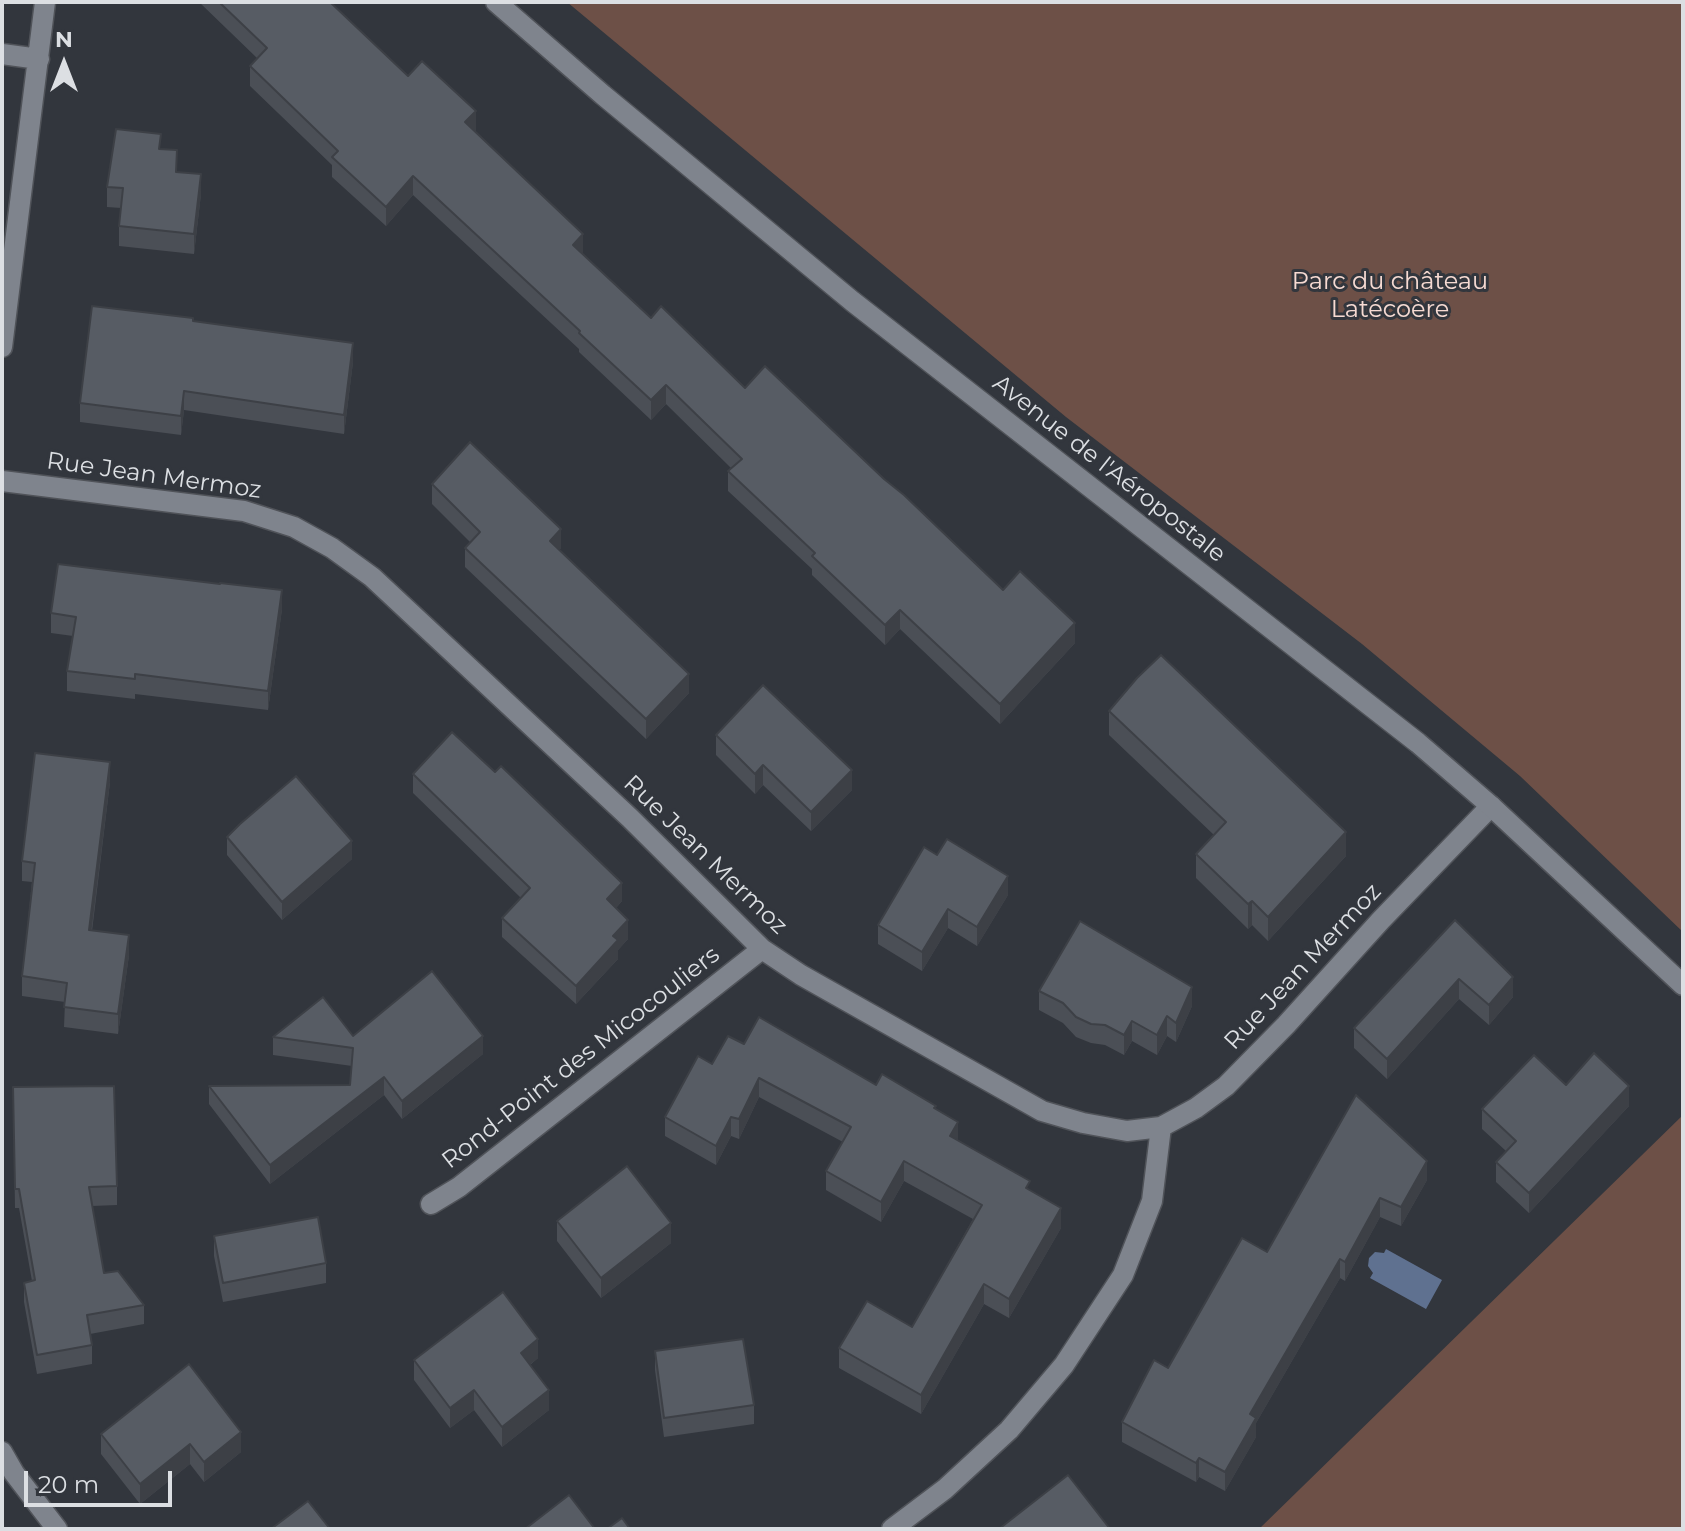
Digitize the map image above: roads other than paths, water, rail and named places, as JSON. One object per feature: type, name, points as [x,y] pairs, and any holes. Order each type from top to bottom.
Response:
[{"type":"street","points":[[2,347],[45,2]]},
{"type":"street","name":"Avenue de l'Aéropostale","points":[[496,2],[852,301],[1418,743],[1491,806],[1683,985]]},
{"type":"street","points":[[2,54],[39,59]]},
{"type":"street","name":"Rue Jean Mermoz","points":[[2,481],[244,511],[294,527],[332,548],[372,577],[630,818],[762,949],[801,975],[1042,1111],[1083,1123],[1127,1131],[1161,1127],[1196,1108],[1226,1086],[1491,806]]},
{"type":"street","name":"Rond-Point des Micocouliers","points":[[431,1204],[484,1169],[762,949]]},
{"type":"street","points":[[892,1529],[945,1489],[998,1440],[1064,1365],[1123,1275],[1152,1201],[1161,1127]]},
{"type":"street","points":[[2,1452],[14,1473],[57,1529]]},
{"type":"water","points":[[1386,1249],[1442,1280],[1426,1309],[1370,1278],[1373,1273],[1368,1266],[1369,1258],[1375,1252],[1384,1253]]},
{"type":"park label","name":"Parc du château Latécoère","points":[[1390,296]]}]
